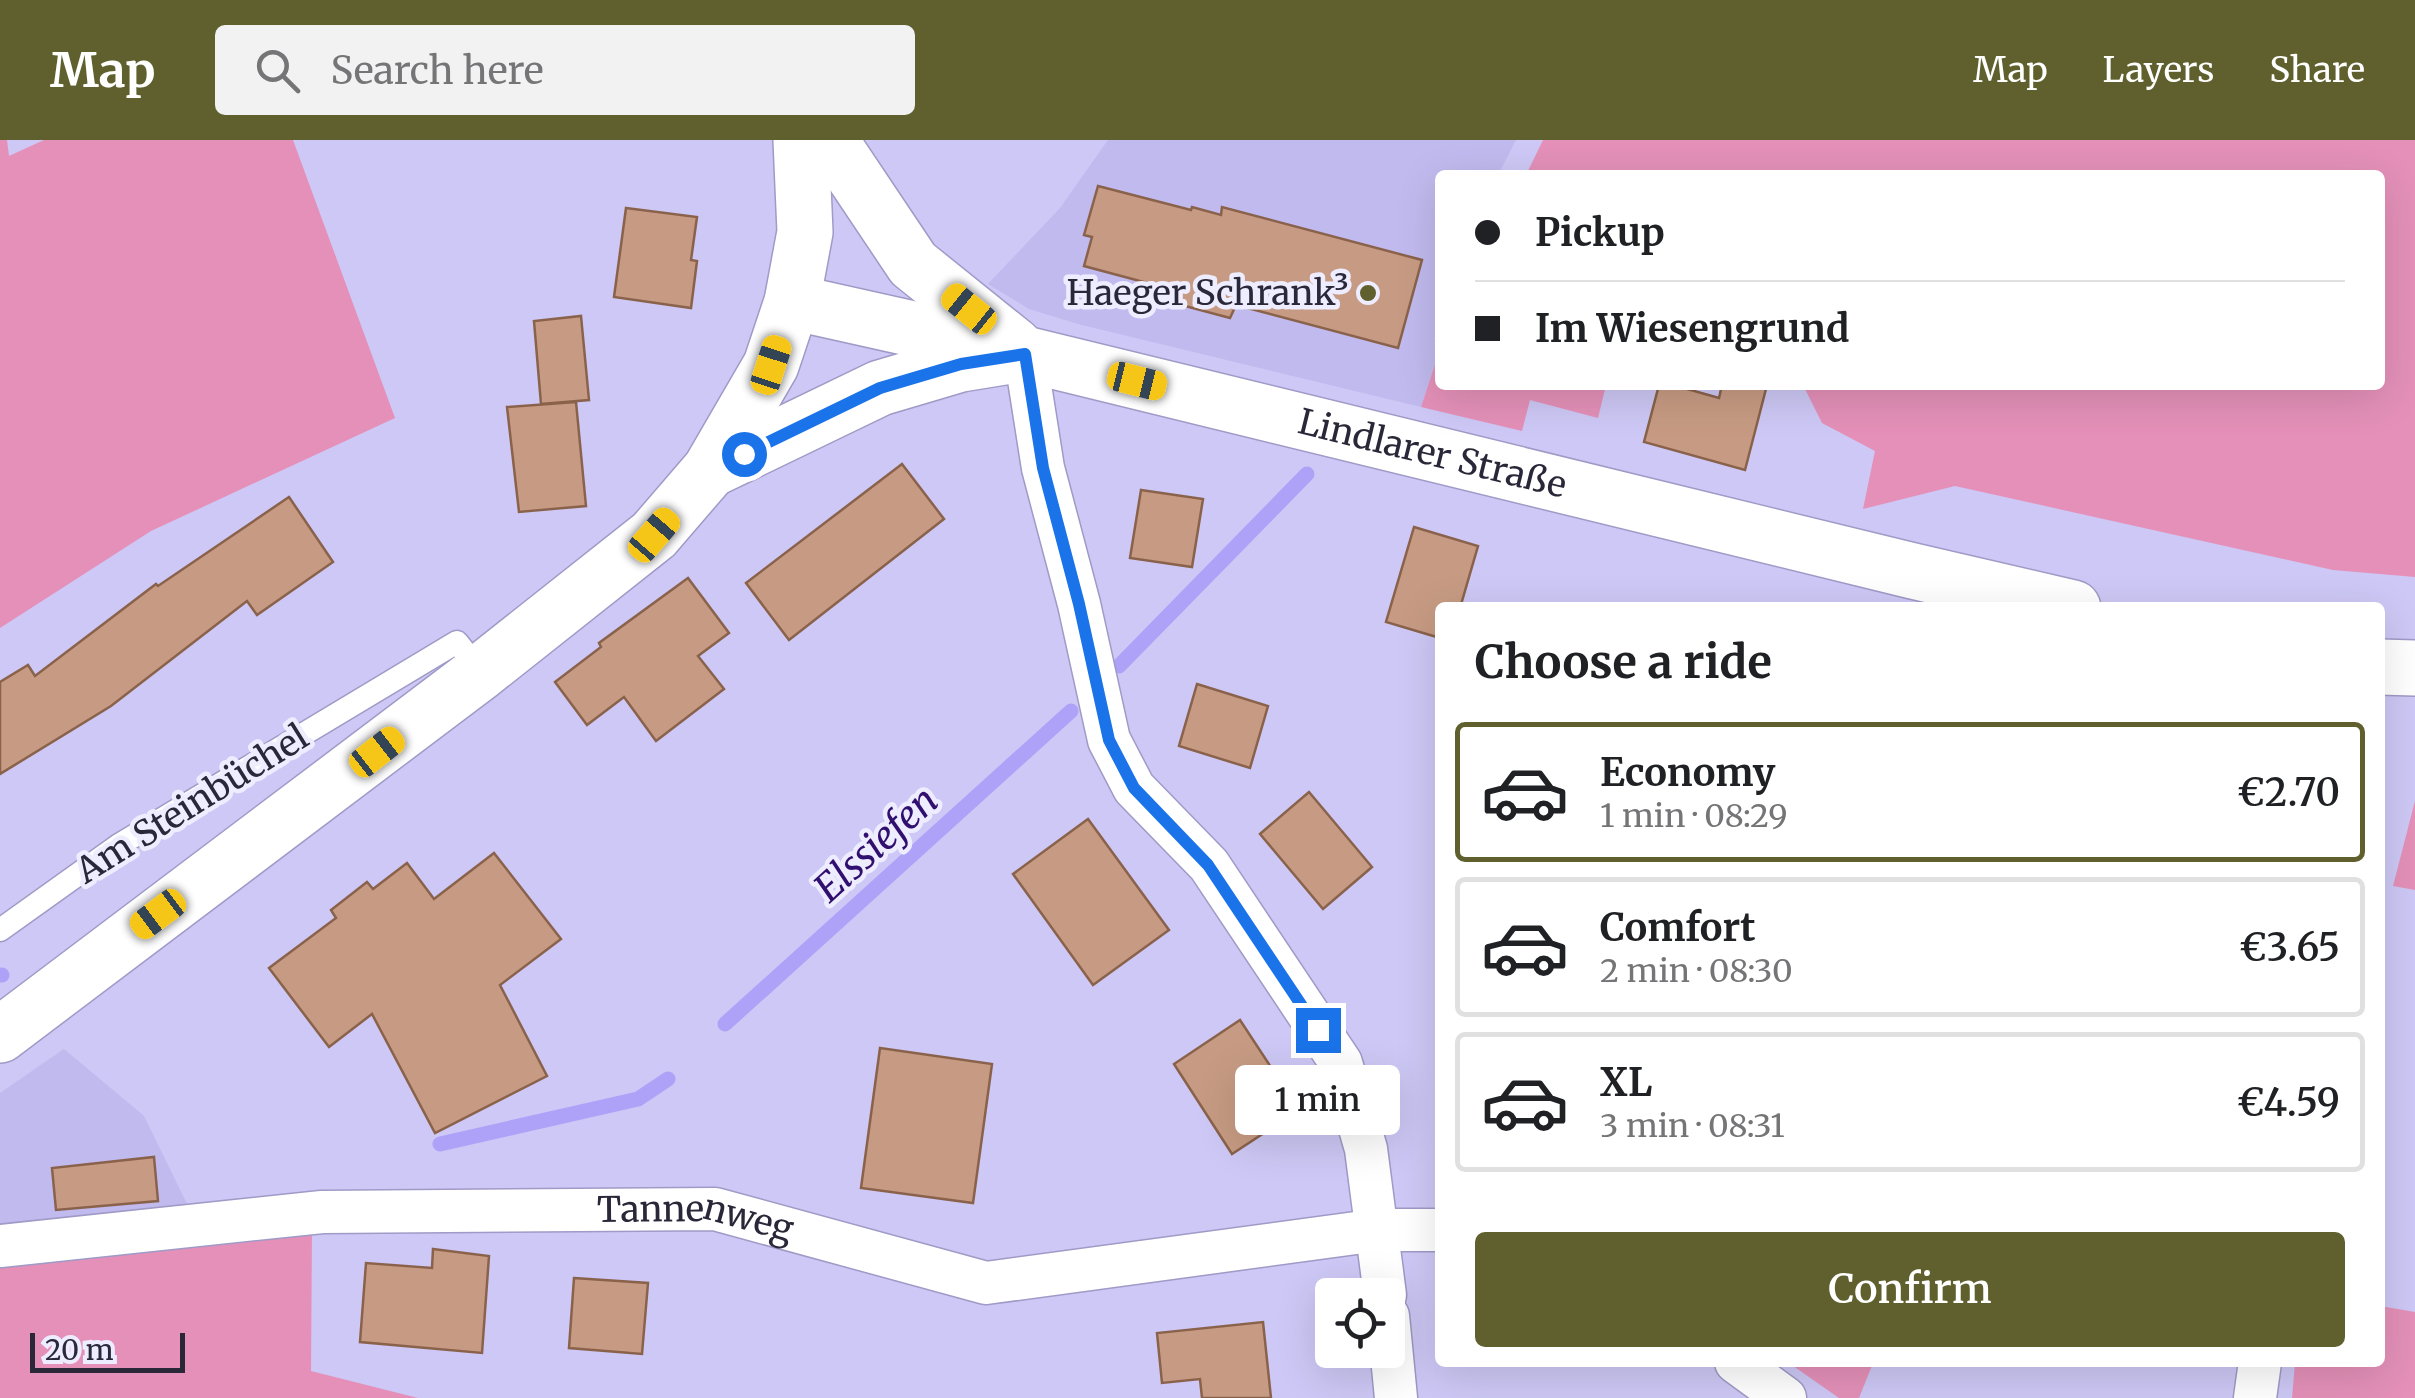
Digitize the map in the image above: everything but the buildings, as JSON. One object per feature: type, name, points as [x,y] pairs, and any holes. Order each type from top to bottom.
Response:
[{"type":"main road","points":[[0,1034],[481,672],[654,535],[710,470],[771,365],[792,302],[805,232],[801,140]]},
{"type":"main road","points":[[830,140],[913,264],[1025,354]]},
{"type":"main road","name":"Lindlarer Straße","points":[[792,302],[1025,354],[2046,602]]},
{"type":"main road","points":[[710,470],[880,388],[961,364],[1025,354]]},
{"type":"main road","points":[[2385,667],[2415,668]]},
{"type":"street","points":[[1025,354],[1043,468],[1109,740],[1134,788],[1208,865],[1340,1064],[1366,1148],[1383,1278]]},
{"type":"street","name":"Tannenweg","points":[[0,1246],[322,1212],[715,1209],[986,1283],[1378,1230],[1435,1230]]},
{"type":"street","points":[[1743,1367],[1785,1398]]},
{"type":"street","points":[[2255,1398],[2259,1367]]},
{"type":"street","points":[[1393,1368],[1396,1398]]},
{"type":"lane","name":"Am Steinbüchel","points":[[0,930],[119,845],[457,642],[481,672]]},
{"type":"shaded area","points":[[0,140],[7,140],[9,156],[44,140],[293,140],[395,418],[151,531],[0,628]]},
{"type":"shaded area","points":[[1108,140],[1516,140],[1501,170],[1435,170],[1435,364],[1421,407],[1078,324],[1029,309],[988,284],[1060,208]]},
{"type":"shaded area","points":[[1543,140],[2415,140],[2415,577],[2333,570],[1955,486],[1863,509],[1875,451],[1822,423],[1806,390],[2385,390],[2385,170],[1528,170]]},
{"type":"shaded area","points":[[1435,364],[1435,390],[1605,390],[1598,418],[1530,400],[1522,431],[1421,407]]},
{"type":"shaded area","points":[[2415,801],[2415,890],[2393,886]]},
{"type":"shaded area","points":[[64,1049],[144,1116],[189,1208],[0,1228],[0,1093]]},
{"type":"shaded area","points":[[312,1228],[311,1371],[418,1398],[0,1398],[0,1256]]},
{"type":"shaded area","points":[[2385,1307],[2415,1312],[2415,1398],[2292,1398],[2295,1367],[2385,1367]]},
{"type":"shaded area","points":[[1795,1367],[1871,1367],[1859,1398],[1839,1398]]},
{"type":"waterway","name":"Elssiefen","points":[[1119,666],[1307,474]]},
{"type":"waterway","name":"Elssiefen","points":[[725,1024],[1071,711]]},
{"type":"waterway","name":"Elssiefen","points":[[440,1144],[638,1099],[668,1079]]},
{"type":"place","name":"Haeger Schrank³","points":[[1368,293]]},
{"type":"route","points":[[744,454],[880,388],[961,364],[1025,354],[1043,468],[1109,740],[1134,788],[1208,865],[1318,1030]]}]
